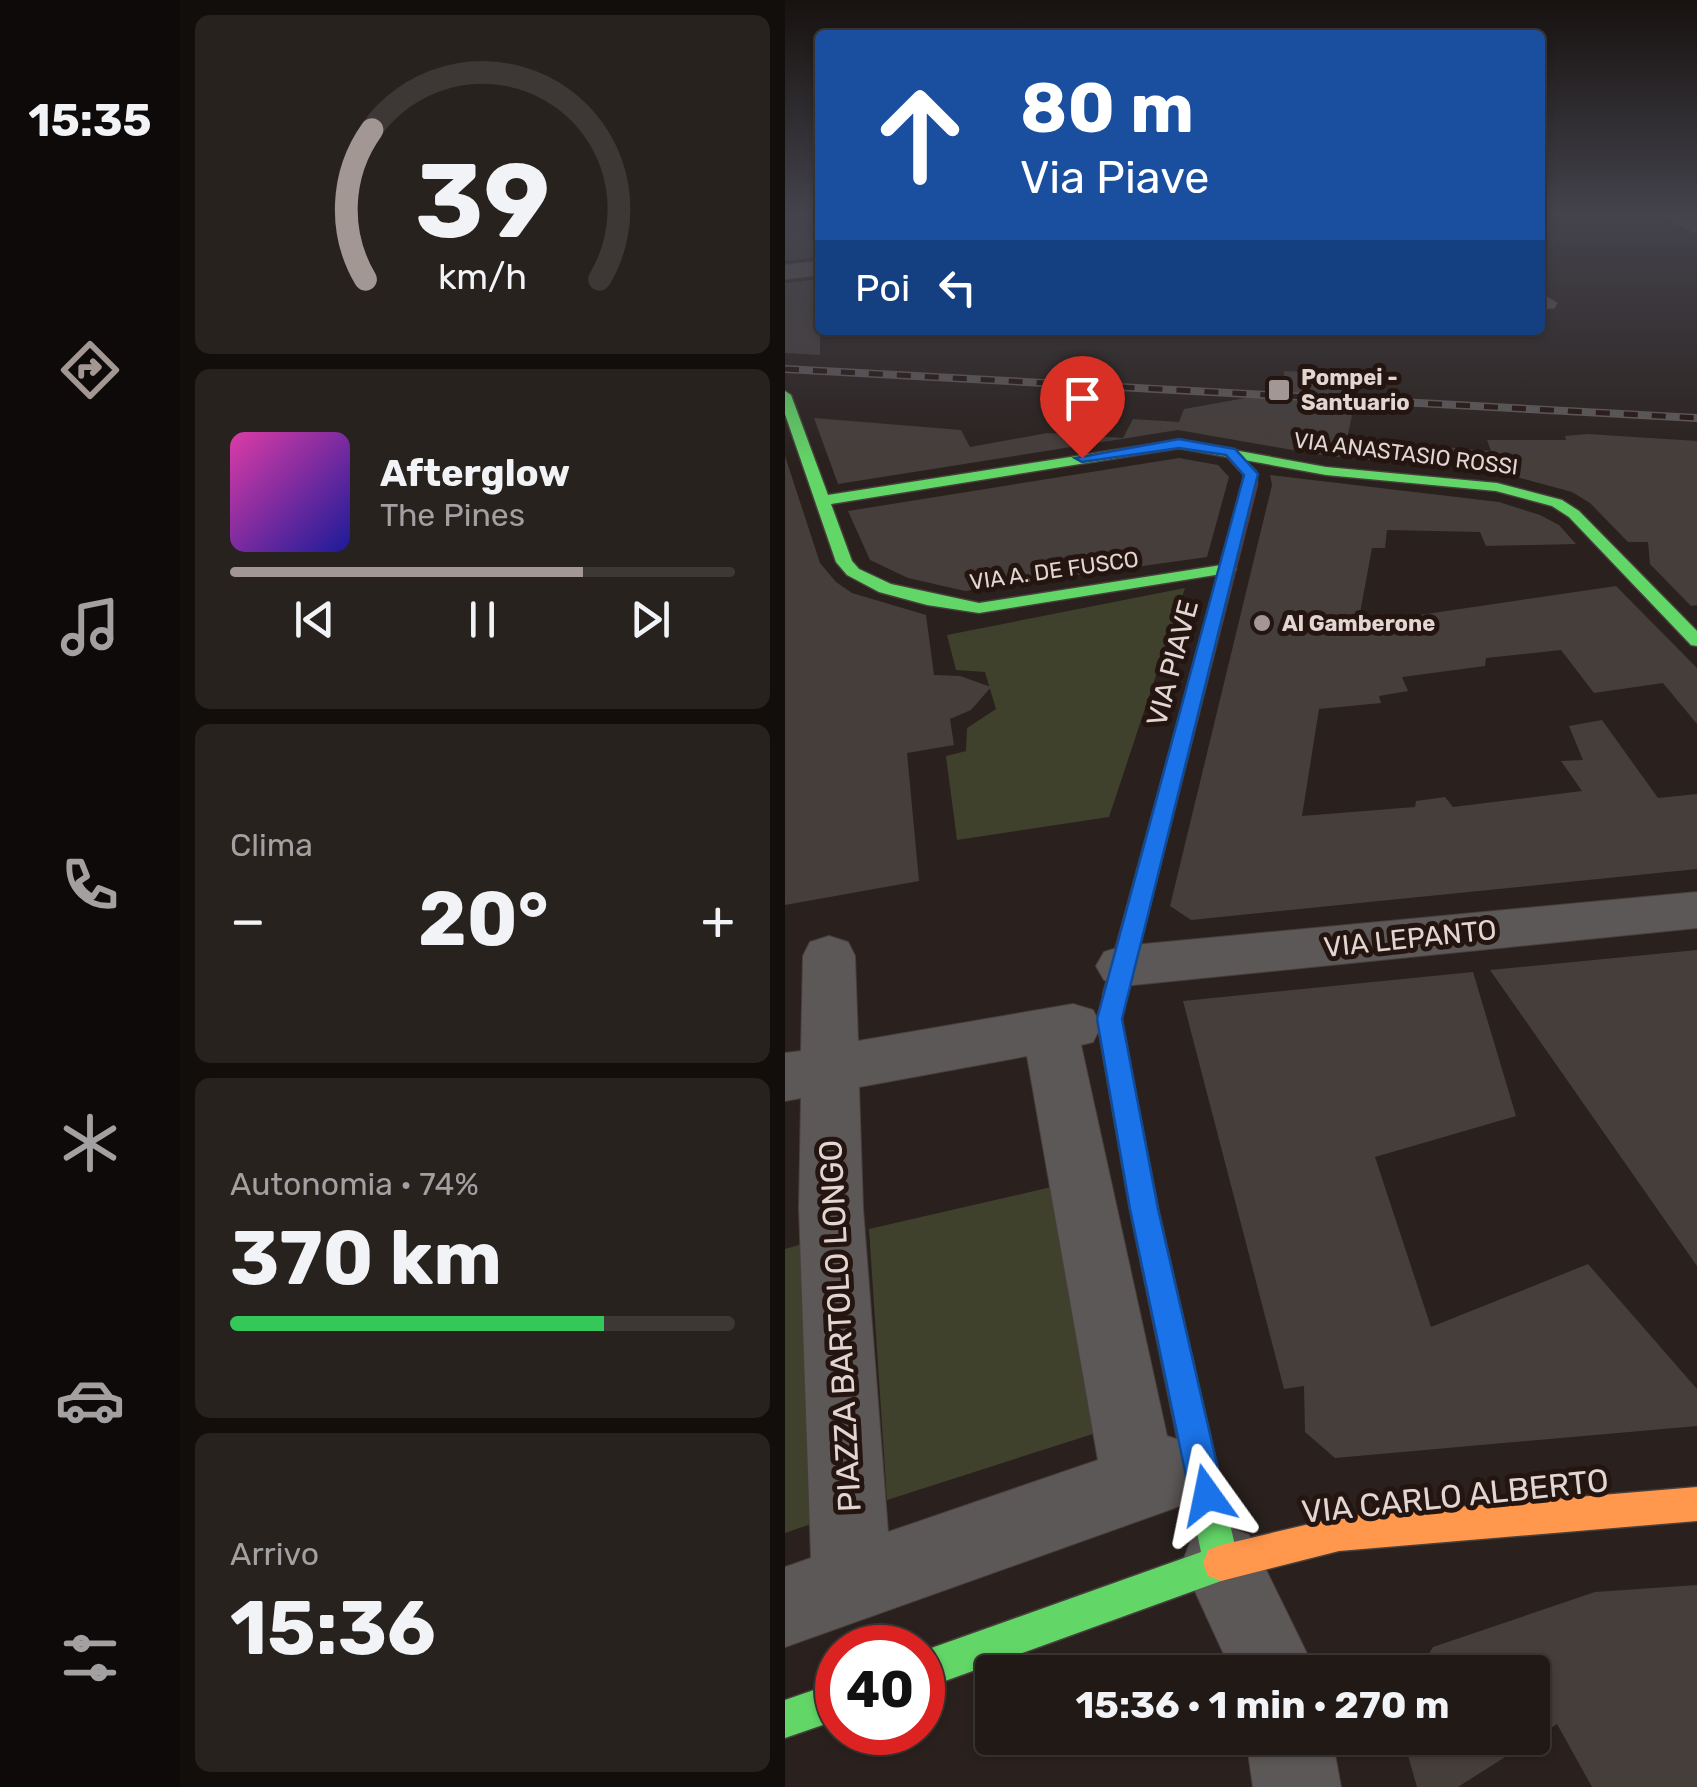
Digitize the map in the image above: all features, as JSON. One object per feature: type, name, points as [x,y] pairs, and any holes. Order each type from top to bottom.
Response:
[{"type":"street","name":"VIA A. DE FUSCO","points":[[787,407],[844,562],[858,579],[959,608],[1005,605],[1228,569]]},
{"type":"street","name":"VIA ANASTASIO ROSSI","points":[[821,501],[1179,444],[1326,471],[1497,488],[1557,503],[1587,526],[1691,627]]},
{"type":"street","name":"VIA PIAVE","points":[[1123,966],[1251,474],[1231,452]]},
{"type":"street","name":"VIA LEPANTO","points":[[1123,966],[1697,910]]},
{"type":"street","name":"PIAZZA BARTOLO LONGO","points":[[819,1595],[831,1208],[808,1073],[829,956]]},
{"type":"street","points":[[1123,966],[1109,1019],[1144,1209],[1170,1472]]},
{"type":"street","points":[[808,1073],[1062,1028],[1170,1472],[1221,1562],[1267,1655]]},
{"type":"street","points":[[819,1595],[1170,1472]]},
{"type":"street","name":"VIA CARLO ALBERTO","points":[[1221,1562],[1339,1534],[1697,1504]]},
{"type":"street","points":[[945,1662],[1221,1562]]},
{"type":"street","points":[[785,1720],[815,1708]]},
{"type":"street","points":[[1292,1755],[1297,1787]]},
{"type":"green space","points":[[1185,588],[1109,817],[957,840],[946,756],[966,751],[967,728],[996,709],[985,672],[956,670],[947,635]]},
{"type":"green space","points":[[1060,1185],[1099,1432],[887,1500],[869,1229]]},
{"type":"green space","points":[[806,1243],[820,1521],[785,1533],[785,1249]]},
{"type":"building","points":[[785,299],[815,299],[815,335],[820,335],[820,355],[785,353]]},
{"type":"building","points":[[1284,371],[1351,374],[1344,414],[1352,415],[1347,439],[1491,451],[1487,440],[1566,440],[1565,436],[1588,434],[1697,441],[1697,605],[1691,606],[1650,564],[1648,542],[1628,542],[1590,503],[1572,492],[1498,472],[1327,456],[1178,430],[838,484],[814,418],[961,430],[970,447],[1047,433],[1123,438],[1133,419],[1179,422],[1184,409],[1285,391]]},
{"type":"building","points":[[785,456],[820,563],[836,582],[852,593],[926,615],[934,675],[960,676],[991,687],[971,710],[950,719],[954,745],[907,753],[919,881],[785,905]]},
{"type":"building","points":[[1179,458],[1218,465],[1229,477],[1207,557],[965,591],[908,578],[870,560],[848,511]]},
{"type":"building","points":[[1270,475],[1499,502],[1559,525],[1576,544],[1486,546],[1480,532],[1387,530],[1385,548],[1372,548],[1358,624],[1616,586],[1697,668],[1697,724],[1663,683],[1594,693],[1561,650],[1486,658],[1485,666],[1402,677],[1408,691],[1379,696],[1381,703],[1319,709],[1302,816],[1415,807],[1416,801],[1445,797],[1453,807],[1582,791],[1561,761],[1583,760],[1569,726],[1602,720],[1658,798],[1697,794],[1697,869],[1191,920],[1170,906],[1272,485]]},
{"type":"building","points":[[1697,950],[1697,1266],[1490,970]]},
{"type":"building","points":[[1473,972],[1516,1116],[1375,1157],[1431,1327],[1588,1264],[1697,1389],[1697,1426],[1335,1458],[1305,1432],[1304,1386],[1284,1389],[1183,1001]]},
{"type":"building","points":[[1697,1585],[1697,1787],[1592,1787],[1557,1724],[1550,1728],[1550,1655],[1428,1655],[1433,1647],[1595,1592]]},
{"type":"building","points":[[1408,1755],[1508,1755],[1458,1787],[1417,1787]]},
{"type":"railway","points":[[785,369],[1697,418]]},
{"type":"traffic: fast","points":[[785,395],[844,562],[853,572],[885,588],[979,608],[1228,569]]},
{"type":"traffic: fast","points":[[821,501],[1179,444],[1326,471],[1497,487],[1557,503],[1574,514],[1697,641]]},
{"type":"traffic: fast","points":[[945,1662],[1221,1563],[1144,1209],[1109,1019],[1115,995]]},
{"type":"traffic: fast","points":[[785,1719],[815,1709]]},
{"type":"traffic: slow","points":[[1221,1563],[1339,1534],[1697,1504]]},
{"type":"traffic: jam","points":[[1115,995],[1250,484],[1251,474],[1230,452]]},
{"type":"place","name":"Pompei - Santuario","points":[[1279,390]]},
{"type":"place","name":"Al Gamberone","points":[[1262,623]]},
{"type":"route","points":[[1082,458],[1179,444],[1231,452],[1251,474],[1109,1019],[1144,1209],[1207,1495]]}]
